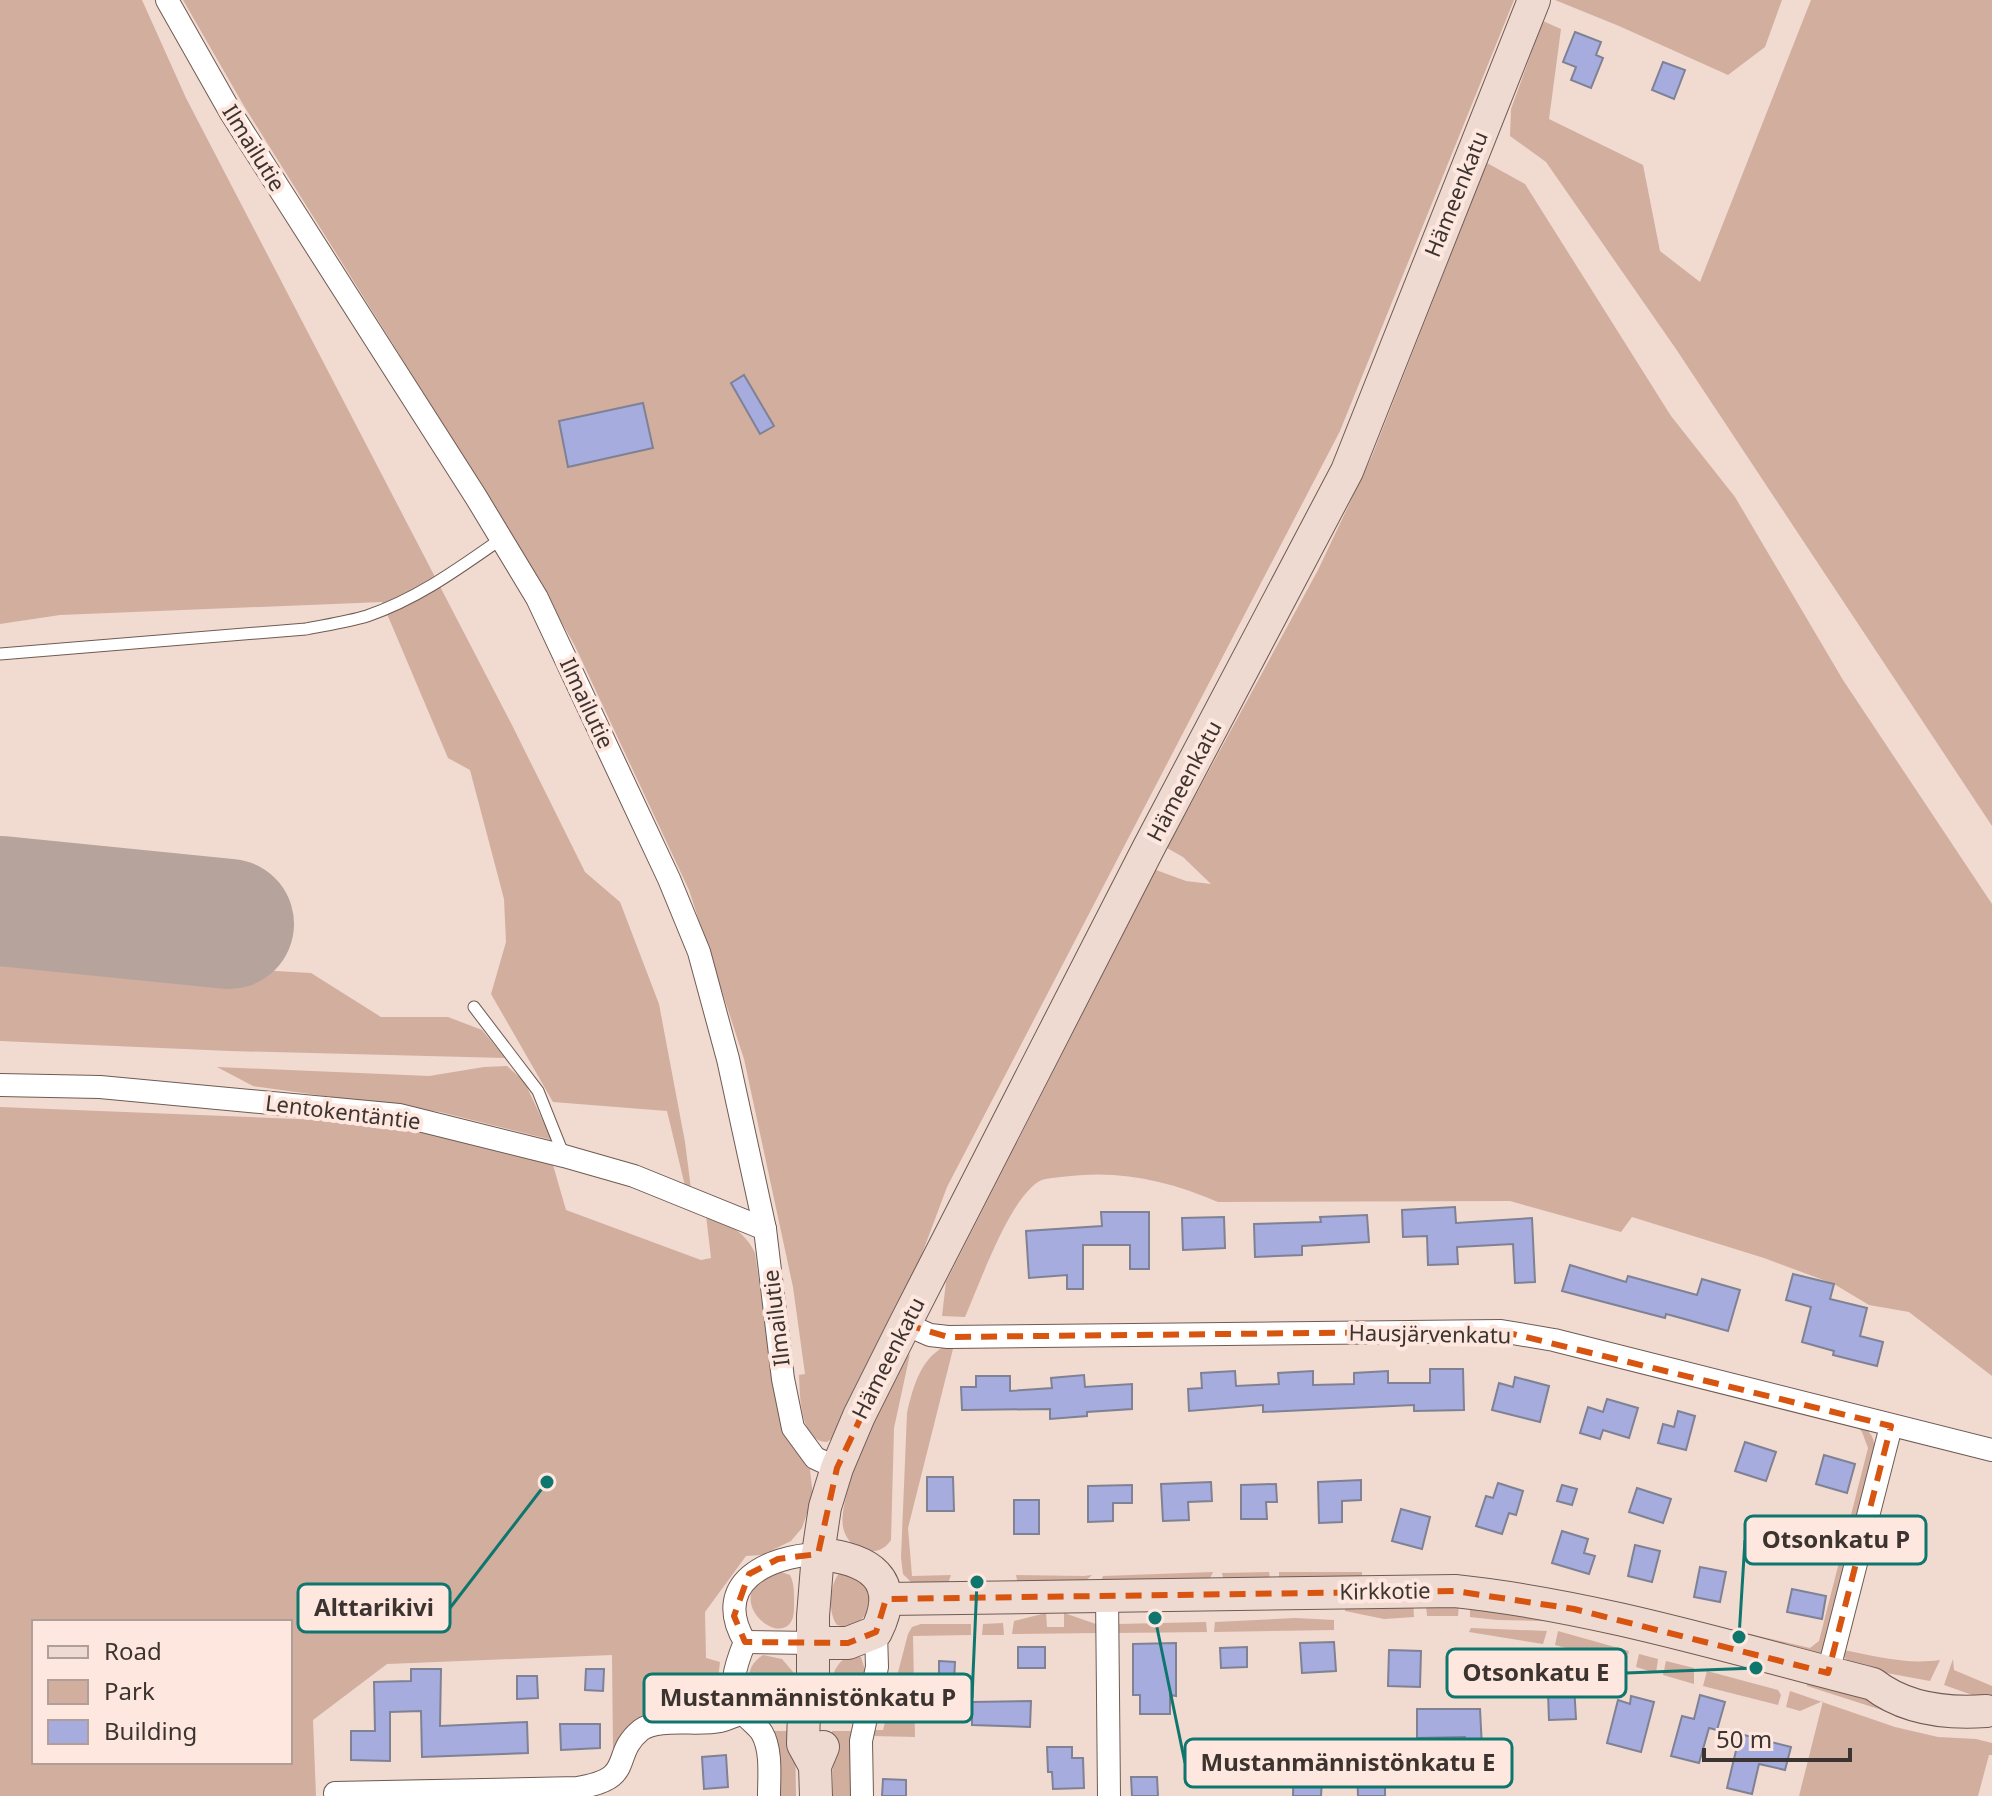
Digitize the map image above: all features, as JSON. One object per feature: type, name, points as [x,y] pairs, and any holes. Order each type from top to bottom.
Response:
[{"type":"main road","name":"Hämeenkatu","points":[[815,1781],[825,1743],[823,1709],[813,1691],[812,1643],[818,1554],[825,1507],[837,1468],[905,1324],[1156,833],[1347,471],[1534,0]]},
{"type":"main road","points":[[812,1643],[848,1643],[876,1632],[884,1616],[886,1599],[881,1579],[863,1564],[844,1556],[818,1554]]},
{"type":"main road","name":"Kirkkotie","points":[[886,1599],[1455,1591],[1574,1609],[1873,1684],[1895,1680],[1935,1689],[1989,1712]]},
{"type":"street","name":"Ilmailutie","points":[[167,0],[231,113],[537,598],[669,879],[699,952],[728,1059],[765,1229],[783,1379],[793,1428],[815,1458],[837,1468]]},
{"type":"street","name":"Lentokentäntie","points":[[0,1085],[100,1087],[399,1115],[634,1176],[765,1229]]},
{"type":"street","name":"Hausjärvenkatu","points":[[905,1324],[930,1335],[948,1337],[1501,1331],[1569,1344],[1992,1450]]},
{"type":"street","points":[[1828,1673],[1891,1426]]},
{"type":"street","points":[[769,1796],[768,1764],[762,1734],[737,1704],[733,1683],[735,1666],[745,1642],[734,1616],[739,1590],[749,1574],[778,1559],[818,1554]]},
{"type":"street","points":[[1107,1594],[1109,1796]]},
{"type":"street","points":[[862,1796],[861,1741],[877,1667],[876,1632]]},
{"type":"street","points":[[745,1642],[812,1643]]},
{"type":"street","points":[[335,1793],[598,1785],[615,1775],[630,1742],[641,1730],[652,1725],[719,1721],[743,1713]]},
{"type":"lane","points":[[0,654],[306,629],[347,621],[411,598],[501,539]]},
{"type":"lane","points":[[474,1007],[538,1091],[564,1156]]},
{"type":"highlighted area","points":[[905,1324],[948,1337],[1501,1331],[1891,1426],[1828,1673],[1574,1609],[1455,1591],[886,1599],[876,1632],[848,1643],[745,1642],[734,1616],[749,1574],[778,1559],[818,1554],[837,1468]]},
{"type":"green space","points":[[0,0],[142,0],[186,98],[512,725],[585,872],[620,902],[659,1004],[691,1189],[685,1186],[667,1111],[553,1102],[491,994],[506,942],[504,899],[470,770],[448,758],[382,602],[60,615],[0,624]]},
{"type":"green space","points":[[183,0],[1514,0],[1340,431],[947,1187],[904,1302],[835,1436],[827,1442],[811,1434],[803,1416],[799,1375],[805,1374],[793,1287],[744,1059],[689,890],[574,644],[498,512],[244,106]]},
{"type":"green space","points":[[1555,0],[1782,0],[1765,47],[1728,75]]},
{"type":"green space","points":[[1811,0],[1992,0],[1992,826],[1676,349],[1546,162],[1510,136],[1511,109],[1543,21],[1561,29],[1549,119],[1643,165],[1660,251],[1700,282]]},
{"type":"green space","points":[[1487,163],[1525,184],[1671,416],[1735,497],[1843,680],[1992,904],[1992,1376],[1909,1312],[1869,1305],[1834,1284],[1764,1258],[1632,1217],[1621,1232],[1510,1201],[1218,1202],[1161,1182],[1102,1174],[1038,1182],[1027,1192],[1006,1225],[965,1317],[942,1316],[946,1282],[1156,870],[1186,881],[1211,884],[1183,857],[1167,848],[1318,570],[1372,456]]},
{"type":"green space","points":[[0,947],[188,966],[311,973],[381,1017],[448,1017],[482,1030],[505,1058],[0,1041]]},
{"type":"green space","points":[[507,1066],[524,1081],[552,1140],[440,1112],[253,1086],[217,1067],[429,1076]]},
{"type":"green space","points":[[0,1107],[395,1123],[551,1158],[566,1210],[701,1260],[711,1258],[706,1215],[734,1229],[746,1239],[755,1253],[771,1366],[810,1470],[813,1496],[802,1528],[791,1541],[762,1555],[746,1556],[705,1612],[706,1658],[720,1662],[715,1706],[706,1712],[632,1725],[613,1750],[612,1655],[387,1664],[313,1720],[316,1796],[0,1796]]},
{"type":"green space","points":[[948,1345],[954,1345],[908,1528],[912,1576],[951,1575],[947,1586],[912,1583],[903,1574],[901,1558],[907,1413],[915,1383],[925,1364]]},
{"type":"green space","points":[[910,1354],[894,1428],[891,1540],[879,1550],[865,1551],[852,1544],[844,1531],[845,1501],[870,1428]]},
{"type":"green space","points":[[1855,1424],[1870,1433],[1874,1451],[1822,1653],[1818,1655],[1813,1651],[1690,1620],[1810,1648],[1819,1641],[1868,1448]]},
{"type":"green space","points":[[778,1571],[790,1575],[794,1607],[792,1621],[785,1627],[776,1628],[758,1617],[752,1607],[751,1596],[758,1582]]},
{"type":"green space","points":[[840,1572],[866,1581],[872,1604],[854,1625],[837,1625],[832,1613],[832,1590]]},
{"type":"green space","points":[[1213,1572],[1208,1583],[1101,1581],[1103,1576]]},
{"type":"green space","points":[[1269,1572],[1270,1578],[1224,1583],[1222,1573]]},
{"type":"green space","points":[[1279,1572],[1362,1572],[1362,1577],[1279,1580]]},
{"type":"green space","points":[[1016,1575],[1092,1575],[1082,1584],[1018,1585]]},
{"type":"green space","points":[[1413,1602],[1414,1617],[1384,1619],[1345,1611],[1345,1605]]},
{"type":"green space","points":[[1459,1603],[1458,1616],[1427,1616],[1426,1604]]},
{"type":"green space","points":[[1470,1607],[1546,1617],[1543,1621],[1470,1617]]},
{"type":"green space","points":[[1046,1613],[1047,1627],[1064,1627],[1064,1613],[1096,1624],[1097,1633],[1012,1634],[1014,1621]]},
{"type":"green space","points":[[1295,1618],[1334,1620],[1334,1630],[1214,1632],[1215,1622]]},
{"type":"green space","points":[[1206,1622],[1207,1632],[1115,1633],[1117,1624]]},
{"type":"green space","points":[[1003,1623],[1004,1635],[982,1635],[983,1624]]},
{"type":"green space","points":[[921,1624],[971,1624],[971,1635],[913,1636],[915,1737],[872,1736],[873,1730],[883,1730],[908,1634],[912,1627]]},
{"type":"green space","points":[[1471,1628],[1547,1631],[1543,1644],[1469,1632]]},
{"type":"green space","points":[[1558,1631],[1629,1651],[1626,1664],[1555,1645]]},
{"type":"green space","points":[[1843,1650],[1903,1661],[1940,1660],[1930,1681],[1854,1667],[1844,1657]]},
{"type":"green space","points":[[1639,1654],[1658,1659],[1656,1673],[1636,1667]]},
{"type":"green space","points":[[763,1655],[782,1659],[794,1673],[795,1718],[762,1718],[751,1693],[749,1676],[755,1661]]},
{"type":"green space","points":[[847,1657],[861,1657],[865,1670],[855,1716],[833,1716],[833,1676],[840,1662]]},
{"type":"green space","points":[[1953,1659],[1954,1670],[1992,1686],[1992,1702],[1944,1685]]},
{"type":"green space","points":[[1666,1661],[1694,1668],[1694,1684],[1663,1675]]},
{"type":"green space","points":[[1707,1671],[1778,1690],[1781,1695],[1778,1705],[1703,1686]]},
{"type":"green space","points":[[1806,1678],[1856,1692],[1916,1721],[1807,1686]]},
{"type":"green space","points":[[1790,1691],[1821,1702],[1800,1711],[1786,1707]]},
{"type":"green space","points":[[1823,1702],[1895,1727],[1938,1737],[1992,1743],[1992,1755],[1989,1755],[1978,1796],[1799,1796]]},
{"type":"green space","points":[[774,1731],[795,1731],[796,1796],[775,1796]]},
{"type":"green space","points":[[832,1731],[852,1731],[853,1796],[833,1796]]},
{"type":"building","points":[[1575,32],[1601,42],[1596,55],[1603,58],[1591,88],[1571,80],[1576,67],[1563,62]]},
{"type":"building","points":[[1663,62],[1685,70],[1674,99],[1652,90]]},
{"type":"building","points":[[744,375],[774,426],[760,434],[731,383]]},
{"type":"building","points":[[643,403],[653,448],[568,467],[559,421]]},
{"type":"building","points":[[1455,1207],[1456,1223],[1532,1218],[1535,1282],[1515,1283],[1513,1244],[1457,1247],[1458,1264],[1428,1265],[1427,1236],[1403,1237],[1402,1210]]},
{"type":"building","points":[[1101,1212],[1149,1212],[1149,1269],[1130,1269],[1130,1245],[1083,1245],[1083,1289],[1067,1289],[1067,1275],[1029,1278],[1026,1231],[1102,1226]]},
{"type":"building","points":[[1367,1215],[1369,1242],[1302,1246],[1302,1255],[1255,1257],[1254,1224],[1321,1222],[1320,1217]]},
{"type":"building","points":[[1224,1217],[1225,1248],[1183,1250],[1182,1218]]},
{"type":"building","points":[[1570,1265],[1626,1282],[1628,1276],[1697,1295],[1702,1279],[1740,1290],[1728,1331],[1562,1291]]},
{"type":"building","points":[[1793,1274],[1834,1284],[1830,1299],[1867,1308],[1860,1336],[1883,1342],[1877,1366],[1833,1355],[1834,1351],[1802,1342],[1811,1307],[1786,1300]]},
{"type":"building","points":[[1430,1369],[1463,1369],[1464,1410],[1414,1411],[1414,1405],[1263,1412],[1263,1405],[1189,1411],[1188,1389],[1202,1388],[1201,1373],[1235,1371],[1236,1386],[1279,1384],[1278,1373],[1313,1371],[1313,1385],[1354,1384],[1354,1373],[1388,1371],[1388,1383],[1430,1383]]},
{"type":"building","points":[[1084,1375],[1085,1387],[1132,1384],[1132,1409],[1087,1412],[1087,1416],[1050,1419],[1050,1409],[962,1410],[961,1387],[976,1387],[976,1376],[1010,1376],[1010,1391],[1052,1388],[1051,1378]]},
{"type":"building","points":[[1515,1377],[1549,1386],[1540,1422],[1492,1410],[1499,1383],[1513,1387]]},
{"type":"building","points":[[1607,1399],[1638,1408],[1629,1438],[1603,1430],[1600,1439],[1580,1433],[1588,1407],[1603,1412]]},
{"type":"building","points":[[1678,1411],[1695,1416],[1686,1450],[1658,1443],[1663,1424],[1674,1427]]},
{"type":"building","points":[[1745,1442],[1776,1452],[1766,1481],[1735,1471]]},
{"type":"building","points":[[1824,1455],[1855,1464],[1847,1493],[1816,1484]]},
{"type":"building","points":[[927,1477],[953,1477],[954,1511],[927,1511]]},
{"type":"building","points":[[1361,1480],[1361,1500],[1342,1501],[1342,1522],[1319,1523],[1318,1482]]},
{"type":"building","points":[[1211,1482],[1212,1501],[1188,1502],[1189,1520],[1163,1521],[1161,1484]]},
{"type":"building","points":[[1498,1483],[1523,1491],[1516,1515],[1509,1513],[1502,1534],[1476,1526],[1486,1496],[1493,1498]]},
{"type":"building","points":[[1276,1484],[1277,1502],[1266,1502],[1267,1519],[1241,1519],[1241,1485]]},
{"type":"building","points":[[1132,1485],[1132,1503],[1113,1503],[1113,1521],[1088,1522],[1088,1486]]},
{"type":"building","points":[[1562,1485],[1577,1489],[1572,1505],[1557,1501]]},
{"type":"building","points":[[1637,1488],[1671,1499],[1663,1523],[1629,1512]]},
{"type":"building","points":[[1014,1500],[1039,1500],[1039,1534],[1014,1534]]},
{"type":"building","points":[[1401,1509],[1430,1517],[1422,1549],[1392,1541]]},
{"type":"building","points":[[1562,1531],[1588,1539],[1584,1553],[1595,1556],[1589,1574],[1552,1563]]},
{"type":"building","points":[[1635,1545],[1660,1551],[1652,1582],[1628,1576]]},
{"type":"building","points":[[1700,1567],[1726,1572],[1720,1602],[1694,1597]]},
{"type":"building","points":[[1792,1589],[1826,1596],[1822,1619],[1787,1612]]},
{"type":"building","points":[[1334,1642],[1336,1671],[1302,1673],[1300,1643]]},
{"type":"building","points":[[1176,1643],[1176,1696],[1170,1695],[1170,1714],[1140,1714],[1140,1695],[1133,1695],[1133,1644]]},
{"type":"building","points":[[1018,1647],[1045,1647],[1045,1668],[1018,1668]]},
{"type":"building","points":[[1247,1647],[1247,1667],[1221,1668],[1220,1648]]},
{"type":"building","points":[[1389,1650],[1421,1651],[1420,1687],[1388,1686]]},
{"type":"building","points":[[939,1661],[955,1662],[954,1682],[939,1681]]},
{"type":"building","points":[[1573,1668],[1576,1719],[1549,1720],[1548,1693],[1552,1693],[1550,1670]]},
{"type":"building","points":[[411,1669],[441,1669],[440,1726],[527,1722],[528,1753],[422,1757],[421,1711],[390,1712],[390,1761],[351,1760],[351,1731],[375,1731],[374,1682],[411,1681]]},
{"type":"building","points":[[586,1669],[604,1669],[603,1691],[585,1690]]},
{"type":"building","points":[[517,1676],[537,1676],[538,1698],[517,1699]]},
{"type":"building","points":[[1700,1695],[1725,1702],[1717,1730],[1709,1728],[1699,1763],[1671,1756],[1682,1716],[1694,1719]]},
{"type":"building","points":[[1631,1696],[1654,1702],[1641,1752],[1607,1743],[1618,1700],[1630,1704]]},
{"type":"building","points":[[1031,1701],[1030,1727],[972,1725],[972,1702]]},
{"type":"building","points":[[1417,1709],[1480,1709],[1482,1748],[1465,1749],[1465,1737],[1417,1738]]},
{"type":"building","points":[[560,1724],[600,1724],[600,1748],[561,1750]]},
{"type":"building","points":[[1740,1734],[1791,1747],[1785,1770],[1759,1764],[1752,1794],[1727,1788]]},
{"type":"building","points":[[1047,1747],[1072,1747],[1072,1758],[1083,1758],[1084,1788],[1053,1789],[1052,1772],[1048,1772]]},
{"type":"building","points":[[726,1755],[728,1787],[704,1789],[702,1757]]},
{"type":"building","points":[[1294,1761],[1323,1762],[1321,1796],[1293,1796]]},
{"type":"building","points":[[1357,1762],[1378,1762],[1378,1779],[1385,1779],[1385,1796],[1358,1796]]},
{"type":"building","points":[[1131,1777],[1157,1777],[1158,1796],[1132,1796]]},
{"type":"building","points":[[883,1779],[906,1780],[906,1796],[882,1796]]},
{"type":"runway","points":[[0,901],[229,924]]},
{"type":"place","name":"Alttarikivi","points":[[547,1482]]},
{"type":"place","name":"Mustanmännistönkatu P","points":[[977,1582]]},
{"type":"place","name":"Mustanmännistönkatu E","points":[[1155,1618]]},
{"type":"place","name":"Otsonkatu P","points":[[1739,1637]]},
{"type":"place","name":"Otsonkatu E","points":[[1756,1668]]}]
